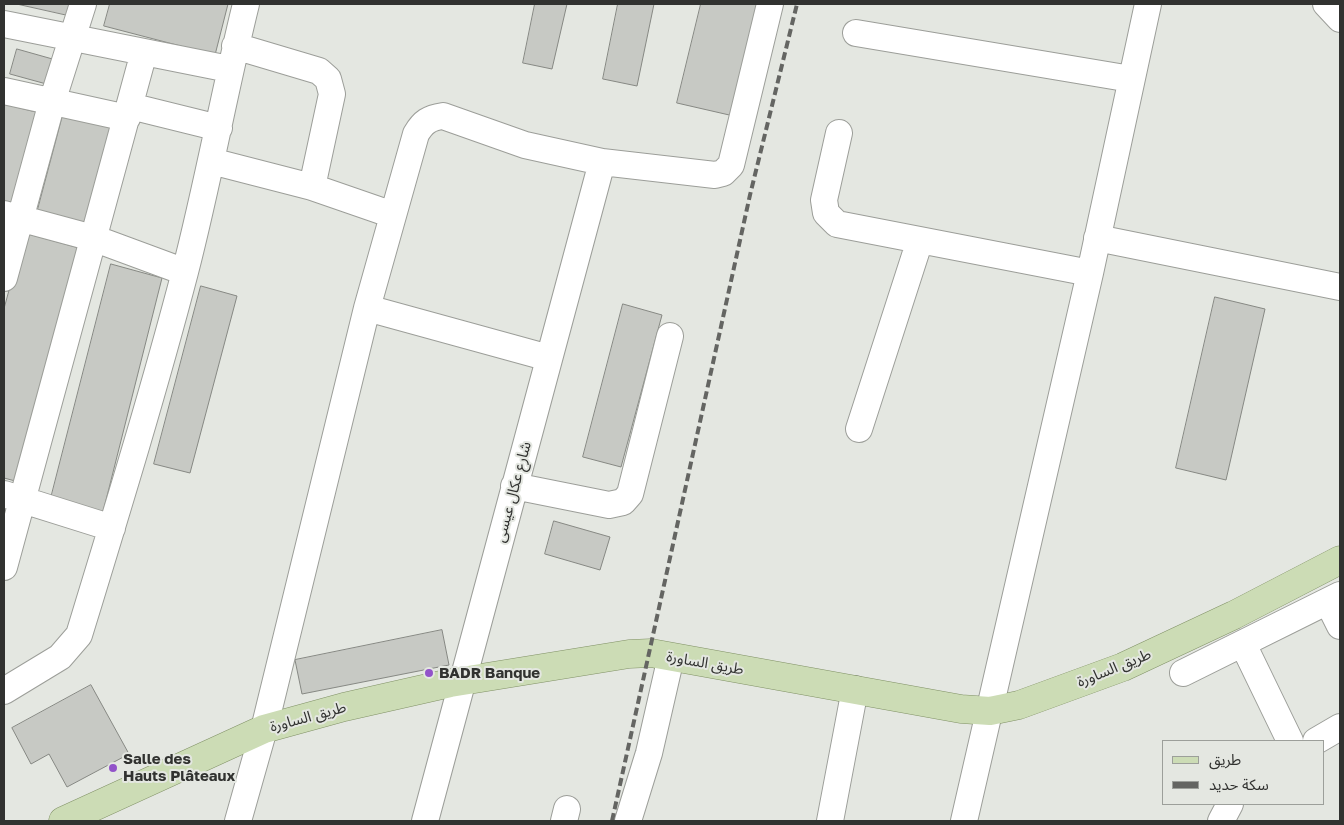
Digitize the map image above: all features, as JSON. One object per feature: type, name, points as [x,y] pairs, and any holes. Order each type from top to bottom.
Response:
[{"type":"main road","name":"طريق الساورة","points":[[63,821],[264,729],[344,707],[464,681],[629,654],[651,653],[961,709],[990,710],[1019,705],[1123,667],[1234,615],[1340,560]]},
{"type":"street","points":[[4,278],[11,216],[52,102],[83,4]]},
{"type":"street","points":[[4,691],[60,657],[72,646],[79,635],[112,528],[185,272],[212,161],[232,58],[246,4]]},
{"type":"street","points":[[238,821],[264,729],[367,308],[416,134],[421,124],[431,118],[443,116],[525,145],[602,162],[715,175],[723,173],[731,165],[770,4]]},
{"type":"street","points":[[964,821],[1090,273],[1148,4]]},
{"type":"street","points":[[1326,4],[1340,19]]},
{"type":"street","points":[[4,24],[144,52],[232,58],[319,71],[328,79],[332,94],[312,186]]},
{"type":"street","points":[[856,33],[1132,79]]},
{"type":"street","points":[[4,567],[13,496],[93,238],[144,52]]},
{"type":"street","points":[[4,91],[52,102],[129,112],[219,128]]},
{"type":"street","points":[[838,133],[824,200],[826,213],[837,224],[1090,273]]},
{"type":"street","points":[[212,161],[312,186],[393,215]]},
{"type":"street","name":"شارع عكال عيسى","points":[[425,821],[602,162]]},
{"type":"street","points":[[11,216],[93,238],[185,272]]},
{"type":"street","points":[[1097,238],[1340,287]]},
{"type":"street","points":[[859,429],[920,240]]},
{"type":"street","points":[[367,308],[549,358]]},
{"type":"street","points":[[514,486],[609,505],[622,502],[630,494],[670,336]]},
{"type":"street","points":[[13,496],[112,528]]},
{"type":"street","points":[[1183,673],[1334,598],[1340,626]]},
{"type":"street","points":[[1244,644],[1290,740]]},
{"type":"street","points":[[628,821],[649,753],[671,657]]},
{"type":"street","points":[[830,821],[855,689]]},
{"type":"street","points":[[1318,740],[1340,727]]},
{"type":"street","points":[[1221,821],[1229,805]]},
{"type":"building","points":[[17,4],[75,4],[72,16]]},
{"type":"building","points":[[110,4],[228,4],[215,55],[104,26]]},
{"type":"building","points":[[535,4],[567,4],[552,69],[523,63]]},
{"type":"building","points":[[618,4],[654,4],[637,86],[603,79]]},
{"type":"building","points":[[701,4],[764,4],[738,117],[677,103]]},
{"type":"building","points":[[17,49],[56,60],[50,85],[10,74]]},
{"type":"building","points":[[4,104],[40,113],[13,216],[4,214]]},
{"type":"building","points":[[63,115],[116,129],[89,231],[36,217]]},
{"type":"building","points":[[25,233],[83,249],[19,482],[4,478],[4,309]]},
{"type":"building","points":[[111,264],[162,278],[103,512],[51,498]]},
{"type":"building","points":[[201,286],[237,296],[190,473],[154,464]]},
{"type":"building","points":[[1215,297],[1265,309],[1226,480],[1176,468]]},
{"type":"building","points":[[623,304],[662,315],[621,467],[583,457]]},
{"type":"building","points":[[554,521],[610,537],[600,570],[545,554]]},
{"type":"building","points":[[442,630],[449,665],[302,694],[295,660]]},
{"type":"building","points":[[91,685],[129,754],[67,787],[49,754],[31,764],[12,728]]},
{"type":"railway","points":[[612,821],[750,195],[797,4]]},
{"type":"place","name":"BADR Banque","points":[[429,673]]},
{"type":"place","name":"Salle des Hauts Plâteaux","points":[[113,768]]}]
